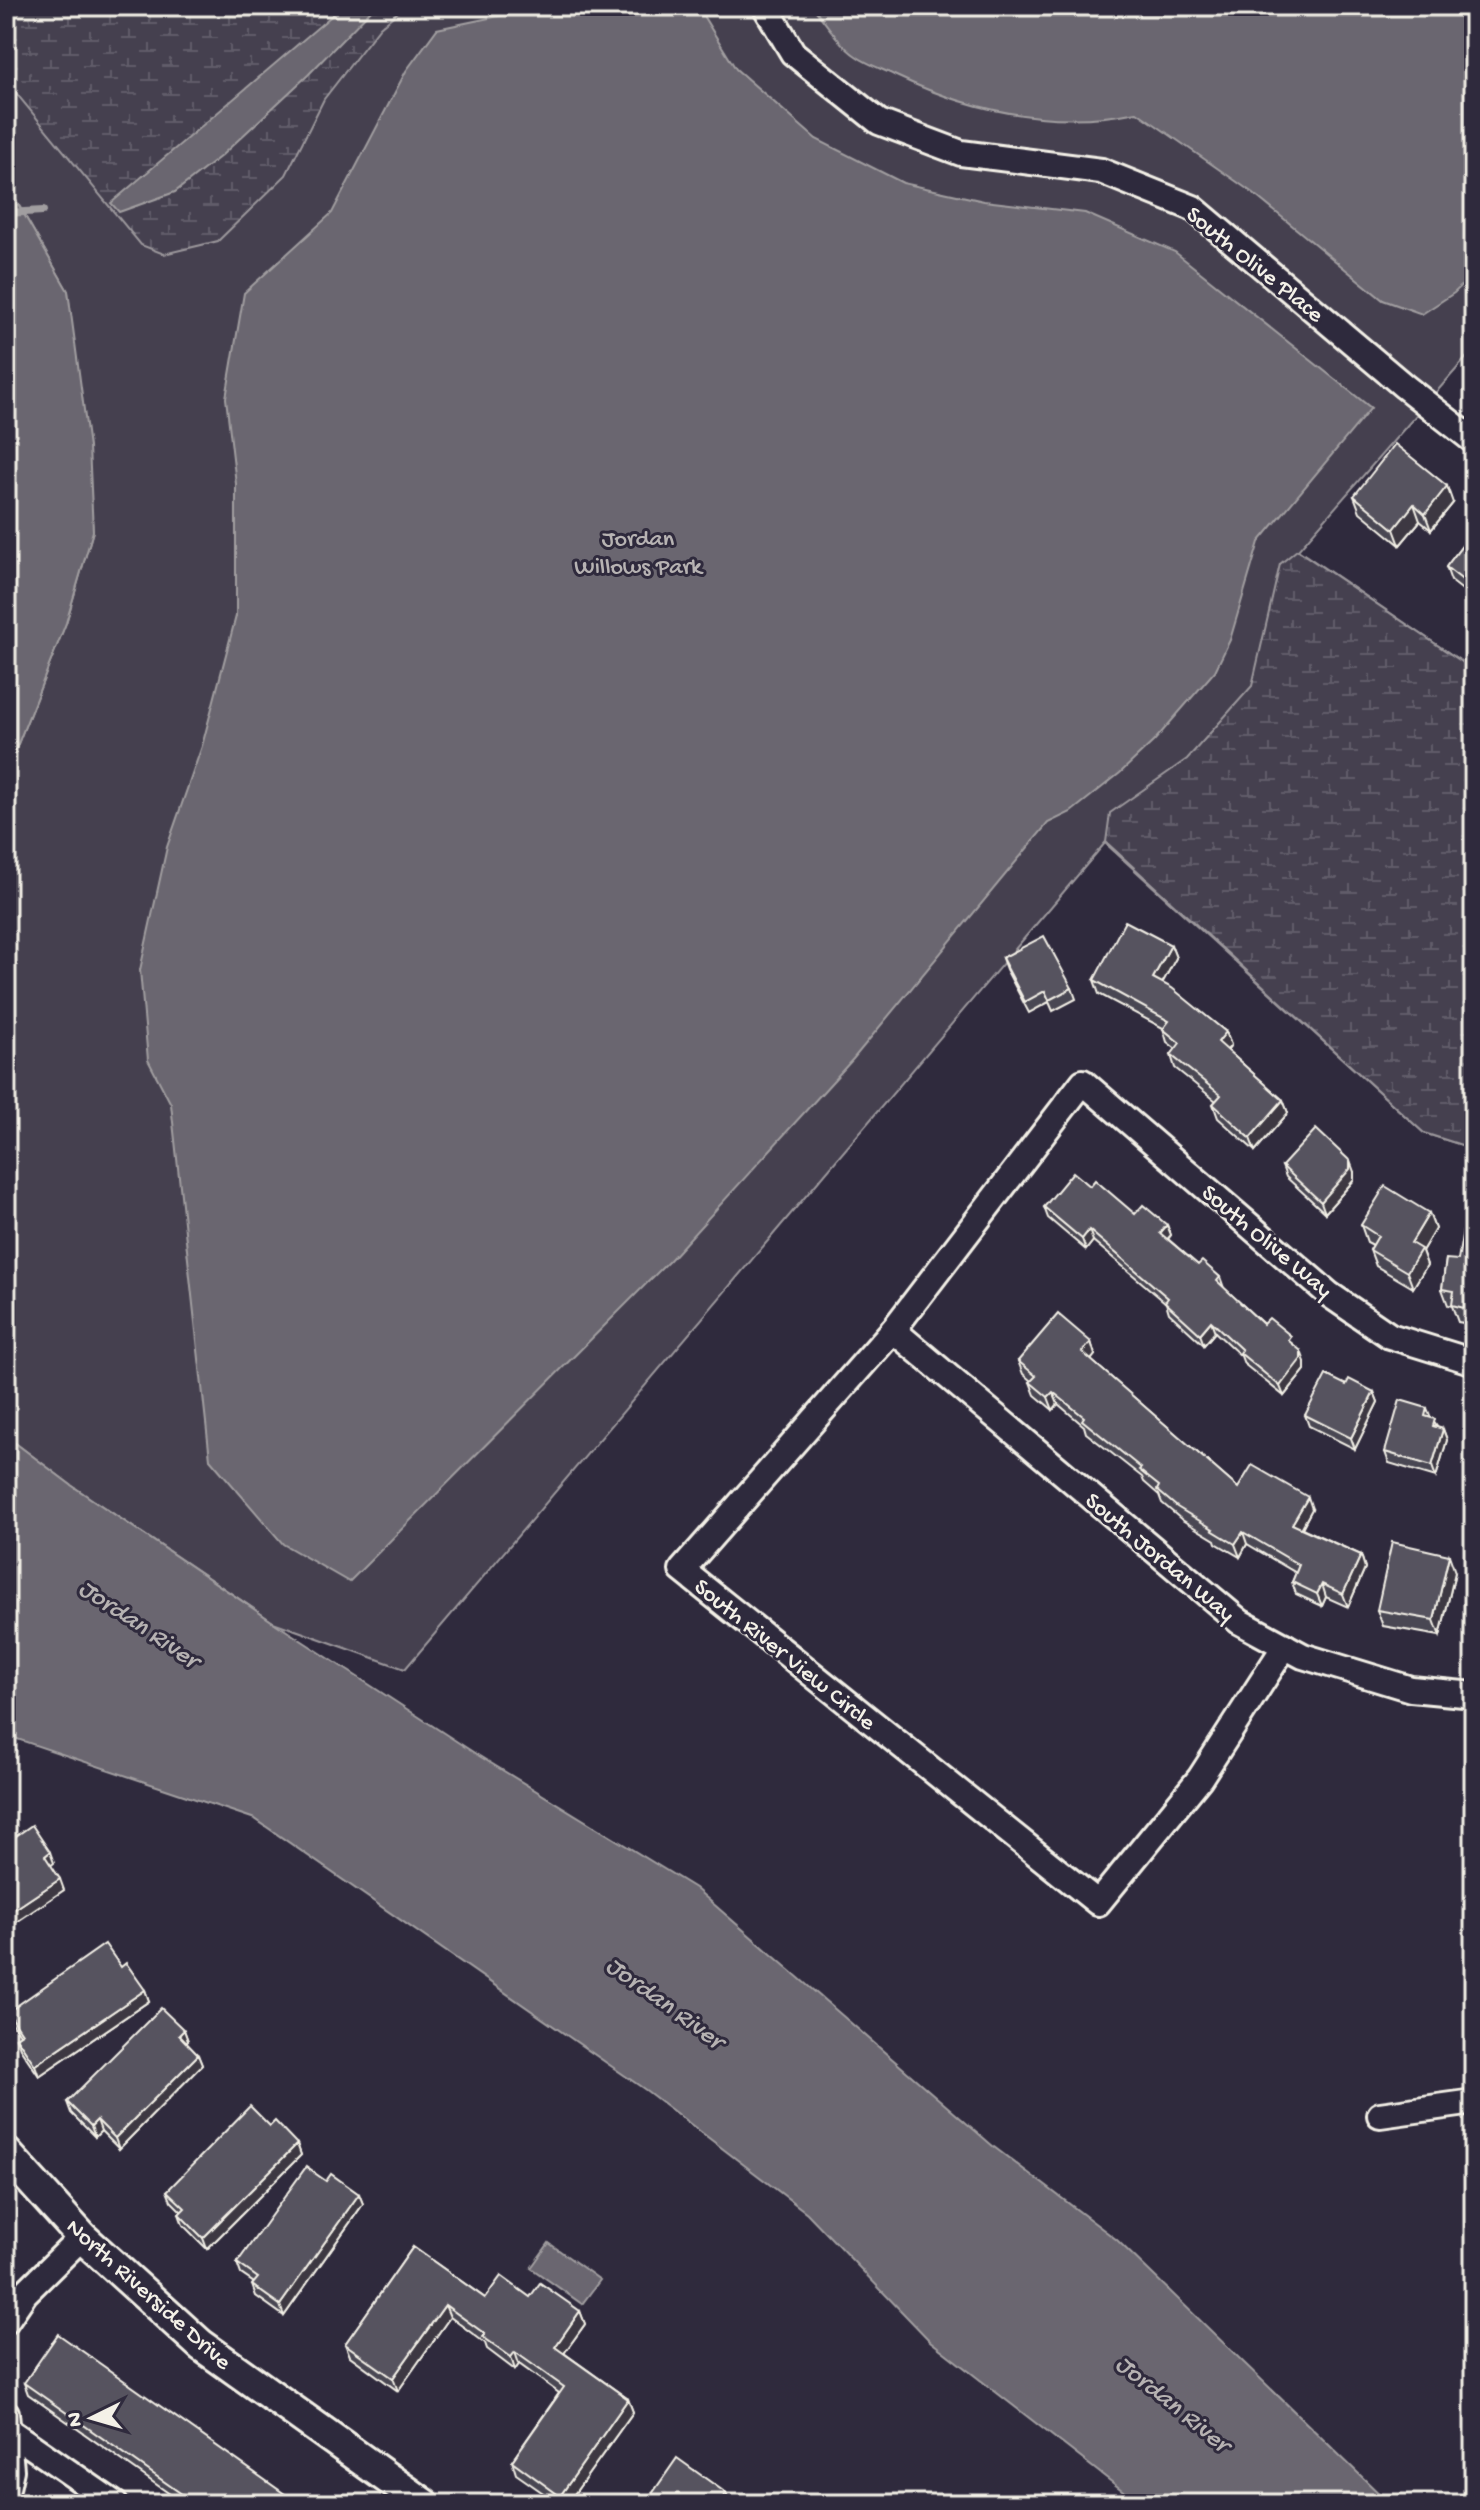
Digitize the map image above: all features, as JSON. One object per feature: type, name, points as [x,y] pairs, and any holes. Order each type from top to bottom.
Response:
[{"type":"street","name":"South Olive Place","points":[[765,6],[793,53],[879,122],[961,153],[1101,171],[1193,208],[1474,441]]},
{"type":"street","name":"South River View Circle","points":[[1083,1082],[893,1330],[682,1570],[1098,1903],[1200,1778],[1285,1646]]},
{"type":"street","name":"South Olive Way","points":[[1083,1082],[1330,1295],[1390,1336],[1474,1362]]},
{"type":"street","name":"South Jordan Way","points":[[893,1330],[1240,1622],[1303,1656],[1411,1689],[1474,1695]]},
{"type":"street","points":[[1380,2115],[1474,2102]]},
{"type":"street","name":"North Riverside Drive","points":[[6,2153],[82,2237],[201,2345],[424,2504]]},
{"type":"street","points":[[6,2321],[25,2293],[82,2237]]},
{"type":"street","points":[[6,2493],[11,2470],[7,2421]]},
{"type":"street","points":[[7,2421],[115,2504]]},
{"type":"green space","name":"Jordan Willows Park","points":[[6,6],[1474,6],[1474,349],[1298,550],[1474,670],[1474,1149],[1424,1133],[1105,843],[405,1669],[273,1622],[71,1485],[6,1436],[6,774],[66,623],[93,531],[68,291],[6,183]]},
{"type":"green space","points":[[6,6],[405,6],[380,27],[324,99],[286,175],[218,241],[164,254],[141,245],[6,81]]},
{"type":"green space","points":[[1297,550],[1474,670],[1474,1149],[1424,1133],[1106,842],[1110,813],[1187,759],[1252,686],[1280,564]]},
{"type":"water","points":[[343,6],[375,6],[308,75],[221,156],[175,192],[119,212],[111,203]]},
{"type":"water","name":"Jordan Willows Park","points":[[546,6],[697,6],[736,69],[816,139],[903,183],[984,201],[1085,213],[1175,252],[1371,408],[1259,542],[1230,640],[1215,671],[1154,741],[1120,773],[1071,812],[1048,823],[853,1059],[670,1260],[349,1582],[283,1544],[210,1459],[171,1104],[148,1060],[140,970],[167,847],[202,746],[236,616],[236,484],[226,398],[244,293],[332,213],[406,71],[437,29]]},
{"type":"water","points":[[812,6],[1474,6],[1474,274],[1454,293],[1422,314],[1383,300],[1250,191],[1137,112],[1106,117],[1044,117],[982,107],[952,98],[860,59],[844,46]]},
{"type":"water","points":[[6,183],[68,291],[89,447],[93,531],[66,623],[6,774]]},
{"type":"water","name":"Jordan River","points":[[6,1436],[71,1485],[273,1622],[476,1754],[695,1888],[994,2147],[1117,2240],[1390,2504],[1140,2504],[930,2341],[807,2213],[647,2091],[255,1819],[17,1739],[6,1727]]},
{"type":"water","points":[[549,2243],[600,2280],[582,2304],[531,2268]]},
{"type":"building","points":[[1395,444],[1447,486],[1425,514],[1414,504],[1394,529],[1354,496]]},
{"type":"building","points":[[1474,530],[1474,589],[1446,567]]},
{"type":"building","points":[[1125,921],[1171,945],[1153,978],[1172,988],[1226,1032],[1218,1042],[1283,1100],[1250,1138],[1213,1104],[1221,1095],[1171,1055],[1180,1043],[1163,1029],[1169,1021],[1094,980]]},
{"type":"building","points":[[1044,936],[1072,988],[1049,1000],[1045,991],[1025,1002],[1002,958]]},
{"type":"building","points":[[1316,1129],[1350,1161],[1350,1169],[1321,1202],[1282,1166]]},
{"type":"building","points":[[1073,1172],[1090,1186],[1095,1180],[1135,1214],[1143,1205],[1167,1225],[1160,1233],[1198,1265],[1202,1261],[1220,1277],[1217,1281],[1263,1324],[1269,1318],[1291,1336],[1288,1340],[1301,1351],[1301,1359],[1280,1386],[1240,1353],[1242,1350],[1211,1321],[1200,1334],[1165,1302],[1168,1298],[1089,1230],[1082,1239],[1044,1207]]},
{"type":"building","points":[[1385,1186],[1429,1213],[1411,1243],[1421,1249],[1407,1272],[1370,1250],[1378,1236],[1361,1225]]},
{"type":"building","points":[[1463,1230],[1474,1232],[1474,1275],[1464,1308],[1452,1305],[1454,1291],[1442,1289],[1446,1259],[1458,1260]]},
{"type":"building","points":[[1058,1314],[1091,1342],[1082,1352],[1238,1488],[1252,1465],[1308,1497],[1292,1524],[1361,1555],[1343,1594],[1322,1584],[1317,1594],[1292,1582],[1299,1565],[1243,1532],[1235,1544],[1177,1507],[1157,1490],[1159,1486],[1139,1470],[1141,1468],[1082,1420],[1084,1417],[1053,1392],[1048,1397],[1030,1382],[1036,1376],[1018,1361]]},
{"type":"building","points":[[1326,1375],[1346,1385],[1349,1379],[1374,1392],[1351,1438],[1305,1415]]},
{"type":"building","points":[[1400,1400],[1427,1408],[1425,1416],[1435,1419],[1433,1426],[1443,1429],[1432,1466],[1385,1452]]},
{"type":"building","points":[[1392,1542],[1449,1555],[1434,1620],[1377,1610]]},
{"type":"building","points":[[1474,1571],[1474,1626],[1472,1626]]},
{"type":"building","points":[[32,1825],[50,1852],[45,1856],[60,1879],[6,1915],[6,1843]]},
{"type":"building","points":[[105,1944],[121,1967],[126,1963],[145,1990],[35,2065],[16,2037],[22,2033],[8,2012]]},
{"type":"building","points":[[161,2008],[184,2030],[179,2035],[198,2055],[115,2138],[97,2120],[91,2126],[67,2102]]},
{"type":"building","points":[[250,2106],[270,2126],[275,2121],[297,2144],[203,2238],[179,2214],[185,2208],[167,2191]]},
{"type":"building","points":[[306,2167],[326,2181],[331,2174],[359,2194],[280,2305],[252,2285],[258,2278],[237,2263]]},
{"type":"building","points":[[413,2247],[485,2298],[501,2276],[530,2297],[540,2283],[580,2311],[555,2347],[628,2399],[560,2496],[512,2461],[564,2387],[515,2352],[511,2357],[445,2305],[393,2378],[345,2344]]},
{"type":"building","points":[[58,2334],[299,2504],[196,2504],[24,2383]]},
{"type":"building","points":[[677,2458],[726,2493],[718,2504],[645,2504]]},
{"type":"waterway","points":[[6,213],[43,211]]}]
